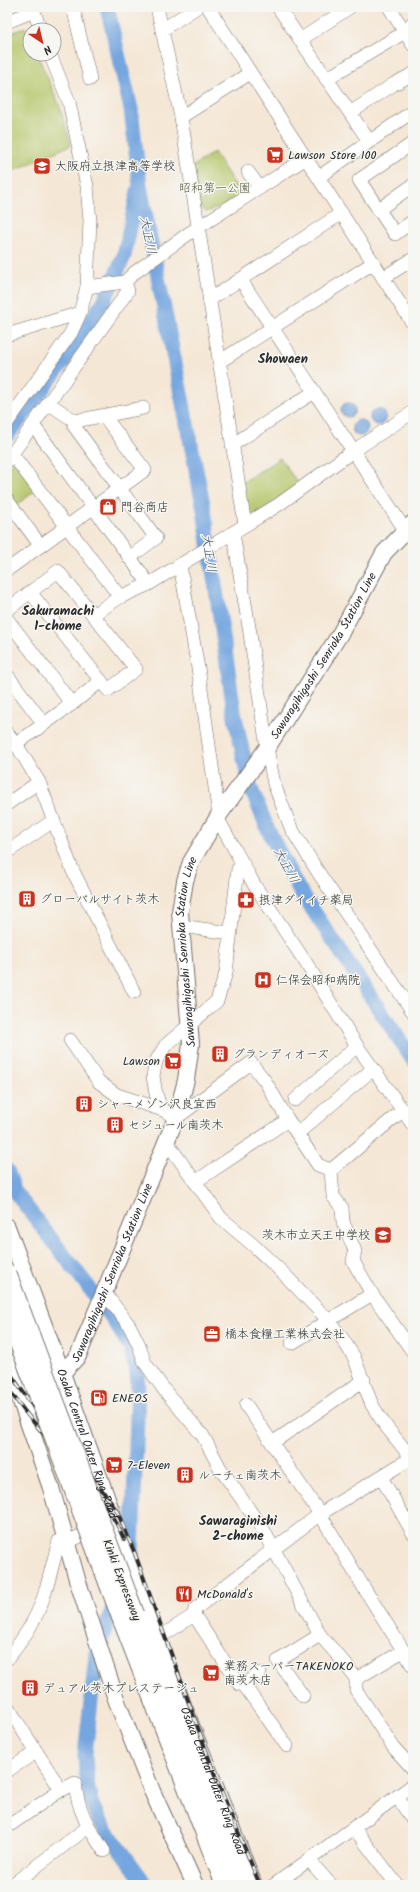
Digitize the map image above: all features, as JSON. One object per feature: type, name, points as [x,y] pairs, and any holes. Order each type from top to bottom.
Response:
[{"type":"highway","name":"Kinki Expressway","points":[[7,1273],[192,1766],[240,1885]]},
{"type":"highway","name":"Kinki Expressway","points":[[7,1311],[122,1620],[225,1885]]},
{"type":"main road","name":"Sawaragihigashi Senrioka Station Line","points":[[11,1384],[62,1373],[78,1356],[176,1118],[186,1080],[191,1044],[180,905],[185,880],[191,862],[221,811],[267,748],[340,634],[384,553],[409,526]]},
{"type":"main road","name":"Osaka Central Outer Ring Road","points":[[7,1227],[62,1373],[157,1639],[254,1885]]},
{"type":"main road","points":[[7,1361],[11,1384],[43,1465],[77,1579],[116,1699],[152,1791],[195,1885]]},
{"type":"street","points":[[73,7],[90,79]]},
{"type":"street","points":[[158,7],[182,117],[200,226],[209,300],[245,525]]},
{"type":"street","points":[[162,30],[197,7]]},
{"type":"street","points":[[208,7],[413,324]]},
{"type":"street","points":[[278,7],[369,141]]},
{"type":"street","points":[[300,40],[350,7]]},
{"type":"street","points":[[390,7],[409,27],[413,45]]},
{"type":"street","points":[[7,22],[33,9],[38,22]]},
{"type":"street","points":[[326,79],[409,27]]},
{"type":"street","points":[[7,423],[71,334],[91,287],[90,221],[87,186],[68,102],[53,62]]},
{"type":"street","points":[[182,117],[250,73]]},
{"type":"street","points":[[350,113],[394,84],[413,74]]},
{"type":"street","points":[[318,177],[413,111]]},
{"type":"street","points":[[413,143],[359,180],[395,234],[413,221]]},
{"type":"street","points":[[91,287],[129,277],[188,234],[306,158]]},
{"type":"street","points":[[248,172],[260,188]]},
{"type":"street","points":[[378,210],[413,185]]},
{"type":"street","points":[[209,300],[342,213]]},
{"type":"street","points":[[383,278],[413,259]]},
{"type":"street","points":[[219,362],[373,263]]},
{"type":"street","points":[[120,597],[66,525],[10,458],[128,291],[129,277]]},
{"type":"street","points":[[241,280],[353,451],[409,526]]},
{"type":"street","points":[[7,335],[80,313]]},
{"type":"street","points":[[232,445],[314,392]]},
{"type":"street","points":[[48,403],[75,421],[143,408]]},
{"type":"street","points":[[93,615],[120,597],[149,584],[278,506],[353,451],[413,412]]},
{"type":"street","points":[[9,564],[40,545],[145,470],[104,416]]},
{"type":"street","points":[[75,421],[74,426],[156,538],[129,558]]},
{"type":"street","points":[[33,425],[149,584]]},
{"type":"street","points":[[7,500],[40,545]]},
{"type":"street","points":[[232,533],[249,627],[267,748],[274,784],[291,828],[318,872],[413,1012]]},
{"type":"street","points":[[182,564],[221,811],[220,823],[255,886],[306,963],[357,1046],[413,1126]]},
{"type":"street","points":[[7,610],[30,592],[58,571],[136,670],[108,690],[30,592]]},
{"type":"street","points":[[7,618],[72,704]]},
{"type":"street","points":[[7,675],[44,724]]},
{"type":"street","points":[[16,744],[72,704],[101,681]]},
{"type":"street","points":[[7,733],[16,744],[39,782],[72,869],[134,992]]},
{"type":"street","points":[[7,803],[39,782]]},
{"type":"street","points":[[7,852],[53,821]]},
{"type":"street","points":[[161,1110],[156,1094],[153,1076],[156,1061],[165,1046],[189,1027],[217,1001],[226,973],[238,869],[243,864]]},
{"type":"street","points":[[181,926],[230,933]]},
{"type":"street","points":[[70,1040],[100,1082],[117,1095],[161,1110],[176,1118],[251,1063],[265,1081],[288,1120],[318,1165],[331,1170]]},
{"type":"street","points":[[294,1100],[357,1046]]},
{"type":"street","points":[[298,1133],[373,1069]]},
{"type":"street","points":[[331,1170],[402,1111]]},
{"type":"street","points":[[195,1182],[288,1120]]},
{"type":"street","points":[[157,1639],[194,1615],[195,1610],[320,1514],[412,1458],[385,1425],[372,1405],[364,1380],[354,1357],[328,1320],[268,1259],[221,1218],[166,1141]]},
{"type":"street","points":[[331,1170],[333,1196],[342,1208],[343,1222],[355,1251],[353,1261],[372,1294],[413,1352]]},
{"type":"street","points":[[292,1344],[328,1320],[372,1294]]},
{"type":"street","points":[[101,1299],[129,1325],[138,1343],[145,1364],[165,1391],[203,1436],[220,1468],[264,1531],[320,1635],[356,1679],[356,1690],[394,1748],[413,1769]]},
{"type":"street","points":[[272,1443],[364,1380]]},
{"type":"street","points":[[246,1405],[320,1514],[413,1666]]},
{"type":"street","points":[[381,1477],[413,1533]]},
{"type":"street","points":[[7,1659],[21,1643],[35,1616],[46,1590],[51,1566],[59,1542],[67,1542],[114,1520]]},
{"type":"street","points":[[194,1615],[239,1684],[244,1685],[287,1746]]},
{"type":"street","points":[[302,1696],[278,1661],[320,1635]]},
{"type":"street","points":[[356,1679],[403,1651]]},
{"type":"street","points":[[244,1685],[260,1673]]},
{"type":"street","points":[[7,1706],[11,1722],[36,1752],[61,1790]]},
{"type":"street","points":[[7,1771],[36,1752]]},
{"type":"street","points":[[7,1827],[61,1790],[75,1783],[77,1800],[88,1827],[104,1851]]},
{"type":"street","points":[[274,1885],[413,1785]]},
{"type":"street","points":[[397,1797],[413,1820]]},
{"type":"street","points":[[12,1885],[88,1827]]},
{"type":"street","points":[[354,1828],[397,1885]]},
{"type":"street","points":[[309,1860],[331,1885]]},
{"type":"green space","points":[[22,28],[22,62],[41,62],[59,104],[71,145],[7,174],[7,35]]},
{"type":"green space","name":"昭和第一公園","points":[[214,152],[241,194],[225,205],[206,212],[201,209],[192,167]]},
{"type":"green space","points":[[280,458],[299,485],[251,517],[247,515],[240,484]]},
{"type":"green space","points":[[13,460],[36,490],[16,506],[10,495],[6,478],[7,472]]},
{"type":"water","points":[[345,403],[351,403],[355,407],[355,413],[351,417],[345,417],[341,413],[341,407]]},
{"type":"water","points":[[378,409],[385,414],[386,417],[381,424],[378,425],[371,420],[370,417],[375,410]]},
{"type":"water","points":[[360,420],[367,425],[368,428],[363,435],[360,436],[353,431],[352,428],[357,421]]},
{"type":"waterway","name":"大正川","points":[[107,7],[131,109],[140,186],[204,510],[235,717],[250,786],[268,830],[298,888],[413,1060]]},
{"type":"waterway","points":[[7,436],[60,366],[104,301],[124,256],[138,191]]},
{"type":"waterway","points":[[7,1170],[15,1192],[111,1316],[130,1347],[137,1371],[138,1389],[132,1552],[128,1563]]},
{"type":"waterway","points":[[117,1596],[96,1656],[85,1755],[87,1783],[91,1802],[99,1820],[146,1885]]},
{"type":"railway","points":[[7,1369],[37,1412],[86,1468],[117,1511],[135,1554],[216,1778],[260,1885]]},
{"type":"railway","points":[[7,1387],[43,1434],[94,1490],[116,1522],[124,1539]]},
{"type":"place","name":"Lawson Store 100","points":[[275,155]]},
{"type":"place","name":"大阪府立摂津高等学校","points":[[42,166]]},
{"type":"place","name":"門谷商店","points":[[108,507]]},
{"type":"place","name":"グローバルサイト茨木","points":[[27,899]]},
{"type":"place","name":"摂津ダイイチ薬局","points":[[246,900]]},
{"type":"place","name":"仁保会昭和病院","points":[[263,980]]},
{"type":"place","name":"グランディオーズ","points":[[220,1054]]},
{"type":"place","name":"Lawson","points":[[173,1061]]},
{"type":"place","name":"シャーメゾン沢良宜西","points":[[84,1104]]},
{"type":"place","name":"セジュール南茨木","points":[[115,1125]]},
{"type":"place","name":"茨木市立天王中学校","points":[[383,1235]]},
{"type":"place","name":"橋本食糧工業株式会社","points":[[212,1334]]},
{"type":"place","name":"ENEOS","points":[[99,1398]]},
{"type":"place","name":"7-Eleven","points":[[114,1465]]},
{"type":"place","name":"ルーチェ南茨木","points":[[185,1475]]},
{"type":"place","name":"McDonald's","points":[[184,1594]]},
{"type":"place","name":"業務スーパーTAKENOKO 南茨木店","points":[[211,1673]]},
{"type":"place","name":"デュアル茨木プレステージュ","points":[[30,1688]]},
{"type":"district","name":"Showaen","points":[[283,358]]},
{"type":"district","name":"Sakuramachi 1-chome","points":[[58,618]]},
{"type":"district","name":"Sawaraginishi 2-chome","points":[[238,1528]]}]
